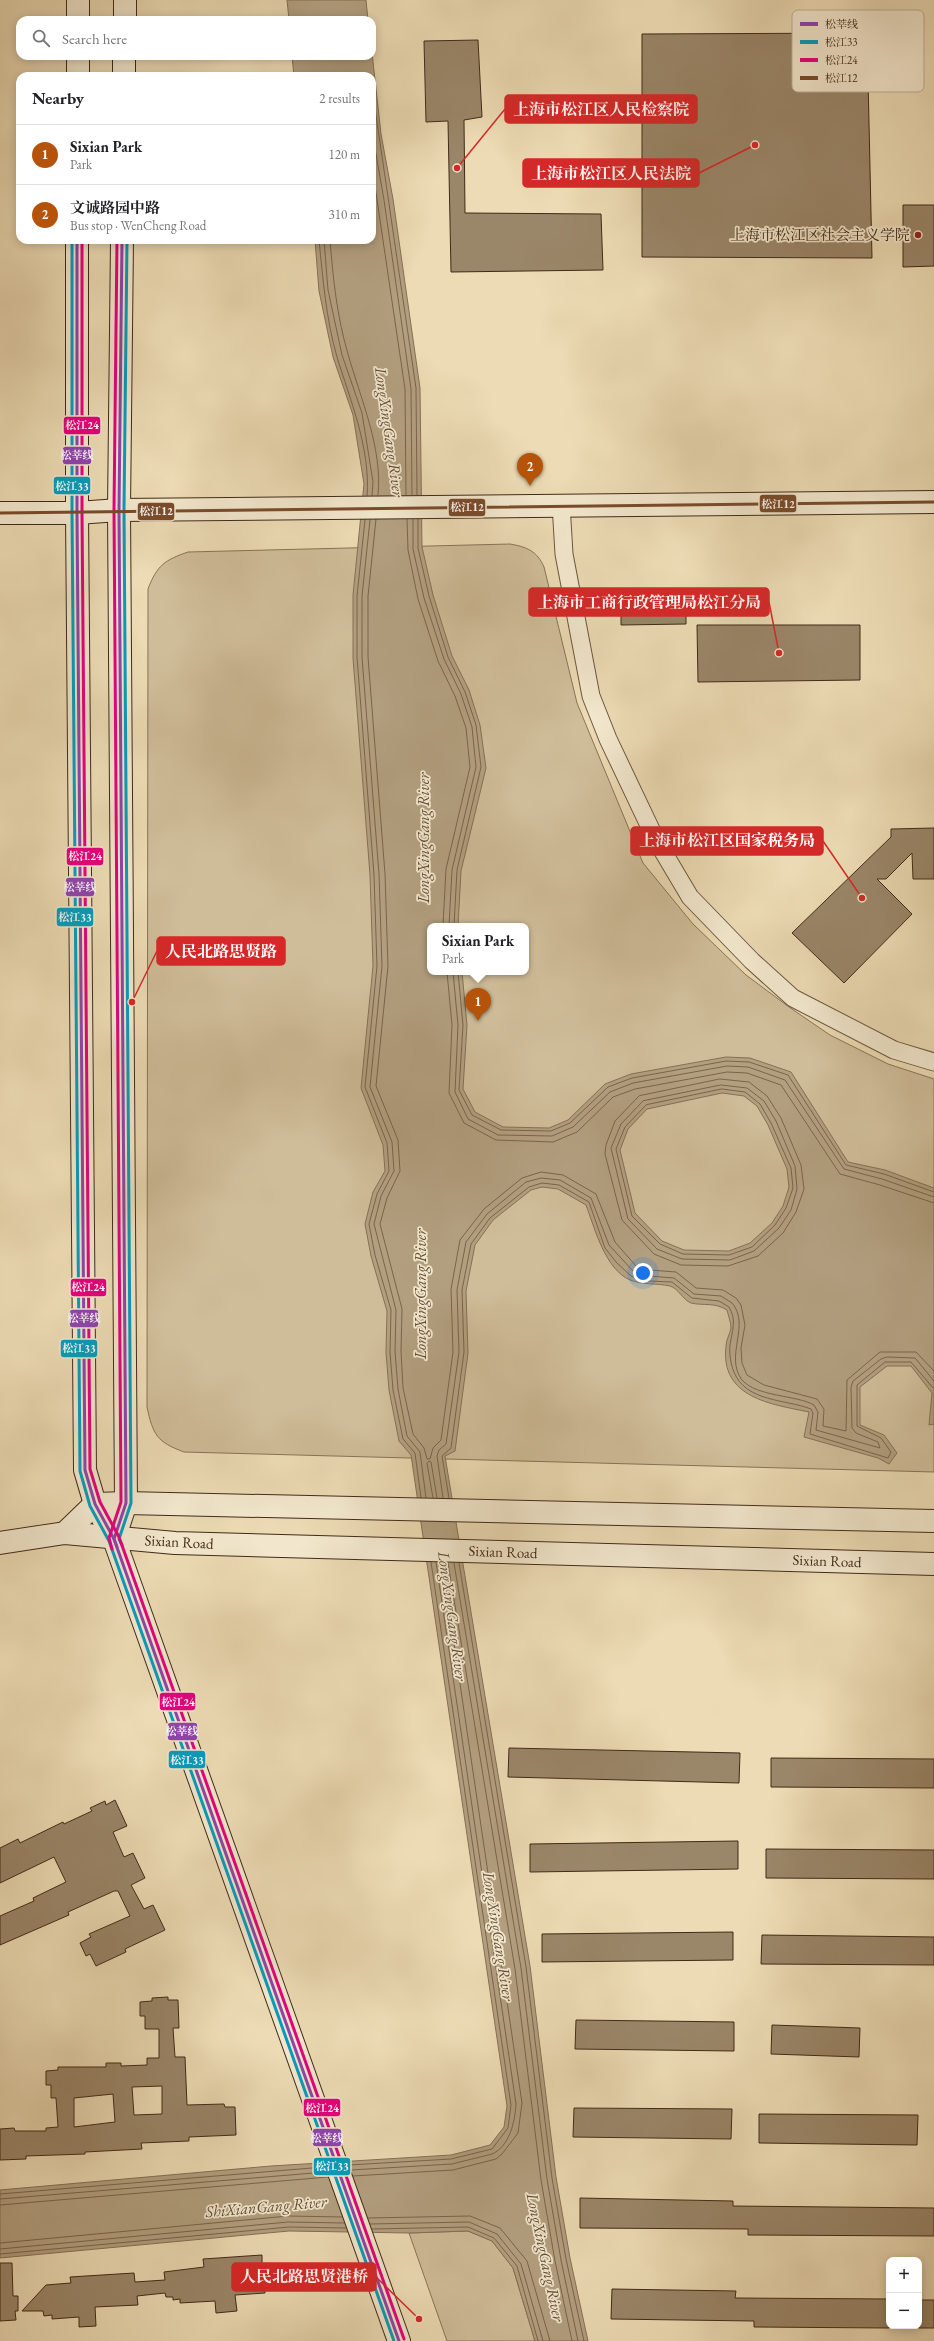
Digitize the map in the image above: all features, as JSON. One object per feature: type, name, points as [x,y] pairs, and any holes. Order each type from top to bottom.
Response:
[{"type":"main road","points":[[78,0],[78,16]]},
{"type":"main road","points":[[125,0],[125,16]]},
{"type":"main road","points":[[78,60],[78,72]]},
{"type":"main road","points":[[124,60],[124,72]]},
{"type":"main road","points":[[77,244],[77,513],[85,1470],[95,1504],[114,1538],[399,2341]]},
{"type":"main road","points":[[114,1538],[126,1503],[119,510],[122,244]]},
{"type":"main road","points":[[0,513],[77,513],[119,510],[354,507],[433,508],[561,504],[934,502]]},
{"type":"main road","points":[[0,1542],[65,1532],[95,1504],[126,1503],[934,1521]]},
{"type":"main road","name":"Sixian Road","points":[[65,1532],[175,1543],[934,1564]]},
{"type":"street","points":[[561,504],[564,554],[591,696],[608,739],[655,838],[690,897],[752,961],[794,998],[894,1050],[934,1062]]},
{"type":"shaded area","points":[[510,544],[526,548],[535,553],[544,567],[577,703],[643,863],[693,924],[746,975],[789,1007],[830,1035],[888,1064],[934,1079],[934,1472],[184,1452],[162,1441],[154,1431],[147,1407],[148,589],[155,574],[163,564],[188,552]]},
{"type":"shaded area","points":[[468,2231],[492,2241],[513,2268],[535,2341],[447,2341],[409,2233]]},
{"type":"water","points":[[287,0],[366,0],[368,16],[289,16]]},
{"type":"water","points":[[292,60],[373,60],[374,72],[294,72]]},
{"type":"water","points":[[376,89],[381,134],[393,199],[420,388],[422,547],[433,595],[452,656],[469,690],[480,725],[486,768],[461,871],[458,923],[427,923],[427,975],[462,975],[467,1025],[463,1089],[475,1112],[503,1127],[549,1128],[568,1120],[605,1084],[631,1074],[726,1057],[750,1058],[791,1072],[848,1162],[885,1170],[934,1188],[934,1424],[929,1425],[932,1393],[911,1366],[887,1366],[860,1387],[860,1425],[884,1435],[897,1453],[889,1464],[878,1458],[804,1437],[809,1412],[779,1406],[764,1401],[751,1396],[740,1388],[731,1377],[726,1363],[726,1344],[731,1328],[727,1310],[713,1305],[691,1303],[676,1289],[670,1286],[635,1282],[621,1275],[607,1258],[586,1205],[558,1189],[542,1187],[531,1190],[493,1220],[475,1245],[466,1291],[468,1353],[455,1451],[445,1456],[530,1966],[556,2177],[570,2258],[588,2341],[535,2341],[513,2268],[492,2241],[468,2231],[409,2233],[289,2231],[0,2258],[0,2190],[271,2166],[451,2155],[490,2145],[504,2127],[507,2106],[411,1455],[399,1441],[389,1390],[386,1352],[387,1311],[371,1256],[365,1224],[373,1192],[385,1171],[383,1145],[361,1088],[373,966],[370,875],[353,658],[353,595],[364,484],[353,415],[333,357],[319,291],[315,244],[376,244]],"holes":[[[722,1093],[744,1096],[757,1106],[768,1125],[787,1169],[789,1187],[783,1206],[772,1223],[750,1243],[729,1251],[684,1250],[662,1241],[635,1213],[620,1150],[628,1129],[647,1109]]]},
{"type":"building","points":[[792,33],[792,92],[868,92],[872,258],[642,257],[642,34]]},
{"type":"building","points":[[478,40],[482,117],[464,120],[465,213],[601,214],[603,270],[451,272],[448,121],[426,122],[424,41]]},
{"type":"building","name":"上海市松江区社会主义学院","points":[[903,205],[934,205],[934,266],[903,267]]},
{"type":"building","points":[[621,590],[686,590],[686,624],[621,625]]},
{"type":"building","points":[[697,625],[860,625],[860,680],[698,682]]},
{"type":"building","points":[[934,828],[934,879],[913,879],[912,853],[886,879],[877,879],[912,914],[844,983],[792,933],[891,837],[891,829]]},
{"type":"building","points":[[509,1748],[740,1753],[739,1783],[508,1777]]},
{"type":"building","points":[[771,1758],[934,1759],[934,1788],[771,1787]]},
{"type":"building","points":[[115,1800],[127,1826],[113,1832],[124,1857],[133,1853],[145,1878],[131,1885],[144,1909],[153,1905],[165,1930],[125,1949],[126,1952],[96,1966],[90,1954],[86,1956],[80,1943],[91,1937],[89,1934],[130,1916],[118,1891],[114,1891],[68,1912],[69,1915],[0,1945],[0,1916],[34,1901],[33,1898],[66,1882],[54,1857],[0,1883],[0,1848],[18,1839],[20,1843],[63,1822],[64,1824],[92,1811],[90,1808],[105,1801],[106,1805]]},
{"type":"building","points":[[738,1841],[738,1869],[530,1872],[530,1844]]},
{"type":"building","points":[[766,1849],[934,1850],[934,1879],[766,1878]]},
{"type":"building","points":[[733,1932],[733,1960],[542,1962],[542,1934]]},
{"type":"building","points":[[762,1935],[934,1937],[934,1965],[761,1964]]},
{"type":"building","points":[[168,1997],[168,2000],[178,2000],[179,2028],[173,2028],[175,2057],[185,2057],[187,2105],[224,2104],[225,2107],[235,2107],[236,2135],[189,2137],[189,2141],[141,2143],[142,2149],[85,2152],[85,2154],[26,2156],[26,2159],[0,2160],[0,2129],[14,2128],[15,2131],[46,2131],[46,2128],[58,2127],[56,2098],[51,2098],[51,2085],[46,2085],[46,2071],[58,2070],[58,2067],[106,2067],[106,2063],[121,2063],[121,2066],[147,2065],[147,2058],[159,2058],[159,2029],[145,2029],[145,2016],[140,2016],[140,2002],[152,2001],[152,1998]],"holes":[[[162,2086],[162,2114],[134,2115],[132,2087]],[[113,2094],[115,2122],[74,2127],[74,2098]]]},
{"type":"building","points":[[576,2020],[734,2022],[734,2051],[575,2049]]},
{"type":"building","points":[[772,2025],[860,2028],[859,2057],[771,2054]]},
{"type":"building","points":[[574,2108],[732,2109],[731,2139],[573,2137]]},
{"type":"building","points":[[759,2114],[918,2115],[917,2145],[759,2143]]},
{"type":"building","points":[[580,2198],[733,2201],[733,2206],[934,2208],[934,2236],[748,2235],[748,2229],[580,2228]]},
{"type":"building","points":[[262,2255],[262,2266],[267,2266],[268,2282],[264,2282],[265,2293],[235,2295],[237,2311],[216,2313],[215,2301],[180,2303],[180,2299],[173,2300],[173,2297],[166,2297],[165,2293],[137,2296],[138,2305],[95,2307],[96,2326],[79,2327],[79,2317],[52,2319],[52,2315],[44,2316],[43,2311],[22,2311],[46,2285],[71,2283],[70,2277],[134,2273],[135,2282],[165,2280],[164,2272],[204,2267],[203,2259]]},
{"type":"building","points":[[0,2263],[12,2263],[13,2296],[18,2296],[18,2311],[15,2311],[16,2320],[0,2321]]},
{"type":"building","points":[[612,2289],[736,2291],[735,2298],[886,2299],[886,2328],[754,2327],[754,2321],[611,2319]]},
{"type":"building","points":[[922,2300],[934,2300],[934,2328],[922,2328]]},
{"type":"transit line","name":"松江33","points":[[72,244],[72,513],[80,1471],[90,1506],[109,1541],[394,2341]]},
{"type":"transit line","name":"松莘线","points":[[77,244],[77,513],[85,1470],[95,1504],[114,1539],[399,2341]]},
{"type":"transit line","name":"松江24","points":[[82,244],[82,513],[90,1469],[100,1502],[119,1537],[404,2339]]},
{"type":"transit line","name":"松江24","points":[[112,1549],[109,1538],[121,1502],[114,510],[117,244]]},
{"type":"transit line","name":"松莘线","points":[[117,1547],[114,1539],[126,1503],[119,510],[122,244]]},
{"type":"transit line","name":"松江33","points":[[122,1545],[119,1539],[131,1503],[124,510],[127,244]]},
{"type":"transit line","name":"松江12","points":[[0,513],[934,502]]},
{"type":"place","name":"上海市松江区人民法院","points":[[755,145]]},
{"type":"place","name":"上海市松江区人民检察院","points":[[457,168]]},
{"type":"place","name":"上海市松江区社会主义学院","points":[[918,235]]},
{"type":"place","name":"文诚路园中路","points":[[530,486]]},
{"type":"place","name":"上海市工商行政管理局松江分局","points":[[779,653]]},
{"type":"place","name":"上海市松江区国家税务局","points":[[862,898]]},
{"type":"place","name":"人民北路思贤路","points":[[132,1002]]},
{"type":"place","name":"Sixian Park","points":[[478,1021]]},
{"type":"place","name":"人民北路思贤港桥","points":[[419,2319]]},
{"type":"water label","name":"LongXingGang River","points":[[390,432]]},
{"type":"water label","name":"LongXingGang River","points":[[423,838]]},
{"type":"water label","name":"LongXingGang River","points":[[420,1294]]},
{"type":"water label","name":"LongXingGang River","points":[[453,1616]]},
{"type":"water label","name":"LongXingGang River","points":[[499,1936]]},
{"type":"water label","name":"ShiXianGang River","points":[[266,2206]]},
{"type":"water label","name":"LongXingGang River","points":[[546,2257]]}]
